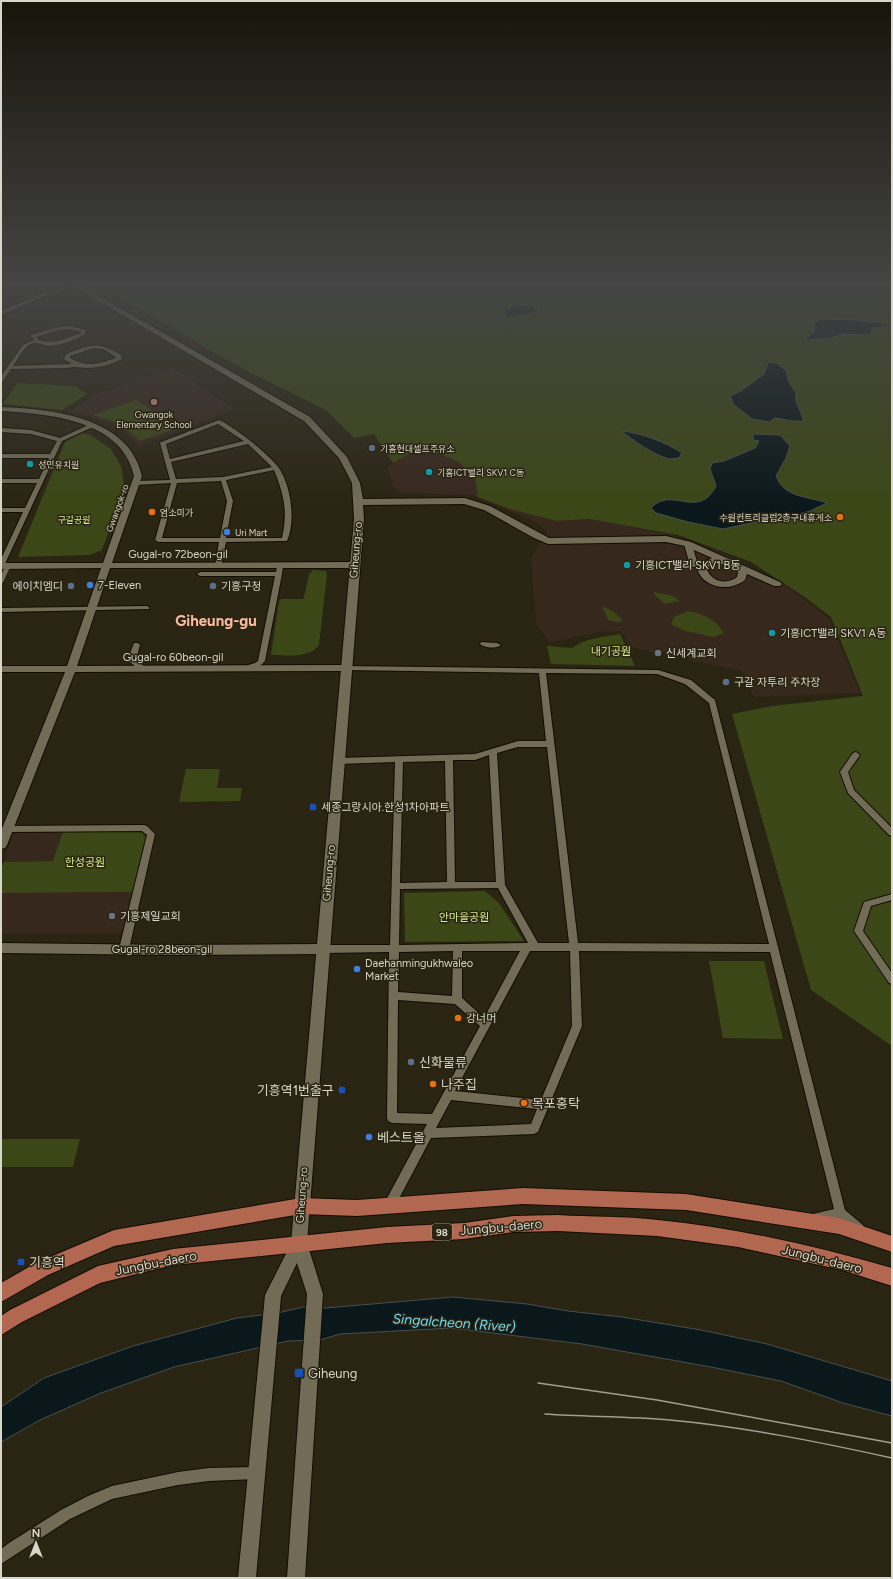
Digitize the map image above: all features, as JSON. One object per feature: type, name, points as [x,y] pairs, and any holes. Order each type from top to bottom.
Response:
[{"type":"main road","name":"Giheung-ro","points":[[204,360],[307,419],[343,457],[356,483],[358,502],[355,566],[299,1243]]},
{"type":"main road","points":[[358,502],[465,501],[487,508],[548,541],[666,539],[688,544],[777,584]]},
{"type":"main road","points":[[1,1293],[42,1270],[114,1238],[301,1206],[357,1208],[531,1196],[686,1202],[839,1226],[892,1244]]},
{"type":"main road","name":"Jungbu-daero","points":[[1,1326],[16,1316],[98,1275],[173,1257],[299,1243],[464,1231],[513,1224],[558,1223],[657,1228],[738,1239],[842,1262],[892,1277]]},
{"type":"street","points":[[1,380],[14,360]]},
{"type":"street","points":[[68,360],[82,367],[93,366],[116,360]]},
{"type":"street","points":[[8,368],[68,366],[76,364]]},
{"type":"street","name":"Gwangok-ro","points":[[1,409],[31,410],[72,417],[93,425],[107,433],[127,452],[137,468],[138,476],[107,566]]},
{"type":"street","points":[[219,422],[250,442],[276,468],[288,496],[290,520],[285,540],[158,540],[174,482],[163,442],[219,422]]},
{"type":"street","points":[[1,581],[3,566],[27,510],[60,440],[93,425]]},
{"type":"street","points":[[1,430],[31,432],[60,440]]},
{"type":"street","points":[[168,461],[250,442]]},
{"type":"street","points":[[1,456],[52,456]]},
{"type":"street","points":[[136,483],[223,479],[276,468]]},
{"type":"street","points":[[218,566],[230,501],[223,479]]},
{"type":"street","points":[[1,481],[41,481]]},
{"type":"street","points":[[1,510],[27,510]]},
{"type":"street","points":[[688,544],[694,565]]},
{"type":"street","name":"Gugal-ro 72beon-gil","points":[[3,566],[218,566],[279,570],[355,566]]},
{"type":"street","points":[[1,845],[71,669],[107,566]]},
{"type":"street","points":[[200,574],[279,570],[261,661],[258,665],[246,669]]},
{"type":"street","points":[[1,610],[147,608]]},
{"type":"street","points":[[483,644],[498,644]]},
{"type":"street","points":[[136,645],[133,656],[134,662],[144,669]]},
{"type":"street","points":[[346,668],[658,672],[688,682],[712,702],[840,1213],[868,1236]]},
{"type":"street","name":"Gugal-ro 60beon-gil","points":[[1,669],[346,668]]},
{"type":"street","points":[[427,1133],[534,1129],[577,1026],[574,948],[542,670]]},
{"type":"street","points":[[339,761],[399,758],[449,759],[475,757],[518,744],[551,744]]},
{"type":"street","points":[[493,752],[501,885],[531,947]]},
{"type":"street","points":[[856,755],[844,772],[851,791],[892,833]]},
{"type":"street","points":[[399,758],[397,886],[393,996],[392,1118],[434,1119]]},
{"type":"street","points":[[449,759],[452,885]]},
{"type":"street","points":[[8,829],[144,828],[151,834],[124,949]]},
{"type":"street","points":[[397,886],[501,885]]},
{"type":"street","points":[[892,897],[867,904],[858,931],[892,980]]},
{"type":"street","points":[[323,949],[531,947],[774,948]]},
{"type":"street","points":[[389,1206],[485,1024],[531,947]]},
{"type":"street","name":"Gugal-ro 28beon-gil","points":[[1,948],[323,949]]},
{"type":"street","points":[[457,1000],[458,948]]},
{"type":"street","points":[[393,996],[457,1000],[485,1024]]},
{"type":"street","points":[[447,1095],[544,1105]]},
{"type":"street","points":[[806,1221],[840,1213]]},
{"type":"street","points":[[296,1578],[315,1294],[299,1243]]},
{"type":"street","points":[[247,1578],[273,1295],[299,1243]]},
{"type":"street","points":[[1,1557],[30,1536],[75,1510],[107,1494],[150,1483],[217,1473],[256,1473]]},
{"type":"shaded area","name":"Gwangok Elementary School","points":[[172,368],[234,409],[138,447],[124,431],[113,424],[69,412],[94,395]]},
{"type":"shaded area","points":[[422,447],[459,461],[475,479],[557,521],[592,519],[676,536],[729,556],[783,584],[828,617],[860,693],[754,697],[742,671],[689,660],[689,649],[655,653],[631,647],[621,631],[600,632],[550,642],[536,624],[531,558],[547,531],[536,522],[472,495],[400,493],[393,486],[387,467]]},
{"type":"shaded area","points":[[14,831],[63,831],[53,861],[4,862]]},
{"type":"shaded area","points":[[134,892],[125,930],[119,934],[1,934],[1,893]]},
{"type":"green space","points":[[227,360],[892,360],[892,1046],[811,990],[732,714],[772,706],[863,696],[831,617],[806,598],[751,562],[678,535],[589,519],[557,521],[510,509],[478,497],[475,479],[459,462],[422,447],[393,463],[374,434],[354,438],[326,410]]},
{"type":"green space","points":[[17,383],[75,386],[87,394],[62,410],[3,404]]},
{"type":"green space","points":[[136,400],[179,428],[140,441],[118,425],[93,415]]},
{"type":"green space","name":"구갈공원","points":[[82,433],[90,435],[111,449],[121,466],[125,489],[102,550],[90,555],[18,557],[65,442]]},
{"type":"green space","points":[[313,570],[326,571],[327,574],[319,645],[303,654],[290,656],[271,655],[279,601],[281,599],[303,599],[309,574]]},
{"type":"green space","points":[[654,592],[673,596],[680,601],[665,604],[655,595]]},
{"type":"green space","points":[[602,606],[614,612],[623,621],[617,622],[608,620]]},
{"type":"green space","points":[[688,611],[709,618],[721,628],[724,633],[714,637],[685,631],[671,624],[674,617]]},
{"type":"green space","name":"내기공원","points":[[620,634],[635,666],[551,664],[547,646],[572,648],[589,640]]},
{"type":"green space","points":[[186,769],[220,769],[217,788],[242,788],[240,801],[179,802]]},
{"type":"green space","name":"한성공원","points":[[140,830],[147,838],[134,892],[1,893],[1,868],[4,862],[53,861],[63,831]]},
{"type":"green space","name":"안마을공원","points":[[485,891],[499,903],[524,941],[405,942],[404,893]]},
{"type":"green space","points":[[709,961],[764,961],[783,1039],[723,1038]]},
{"type":"green space","points":[[2,1139],[80,1139],[73,1167],[1,1167]]},
{"type":"water","points":[[768,362],[777,363],[786,371],[789,382],[796,393],[796,401],[804,421],[792,421],[775,418],[769,422],[752,419],[733,404],[730,396],[741,391],[764,374]]},
{"type":"water","points":[[622,431],[653,439],[669,445],[682,453],[679,458],[669,459],[658,455],[631,439]]},
{"type":"water","points":[[753,434],[780,435],[790,446],[786,458],[776,476],[785,489],[797,495],[827,503],[810,511],[771,522],[761,521],[723,529],[688,522],[656,513],[651,508],[659,502],[667,500],[693,502],[701,501],[709,496],[716,486],[710,469],[712,463],[724,461],[755,448],[759,441],[753,440]]},
{"type":"water","name":"Singalcheon (River)","points":[[453,1297],[527,1304],[568,1311],[622,1317],[701,1330],[767,1344],[892,1381],[892,1416],[843,1403],[781,1381],[711,1367],[582,1344],[452,1328],[340,1334],[320,1340],[288,1341],[174,1367],[101,1393],[40,1420],[1,1442],[1,1407],[44,1378],[133,1346],[237,1318],[278,1313],[303,1307],[326,1308]]},
{"type":"tram line","points":[[538,1383],[657,1400],[892,1443]]},
{"type":"tram line","points":[[545,1414],[639,1418],[698,1423],[782,1436],[892,1458]]},
{"type":"place","name":"Gwangok Elementary School","points":[[154,402]]},
{"type":"place","name":"기흥현대셀프주유소","points":[[372,448]]},
{"type":"place","name":"성민유치원","points":[[30,464]]},
{"type":"place","name":"기흥ICT밸리 SKV1 C동","points":[[429,472]]},
{"type":"place","name":"염소미가","points":[[152,512]]},
{"type":"place","name":"수원컨트리클럽2층구내휴게소","points":[[840,517]]},
{"type":"place","name":"Uri Mart","points":[[227,532]]},
{"type":"place","name":"기흥ICT밸리 SKV1 B동","points":[[627,565]]},
{"type":"place","name":"7-Eleven","points":[[90,585]]},
{"type":"place","name":"에이치엠디","points":[[71,586]]},
{"type":"place","name":"기흥구청","points":[[213,586]]},
{"type":"place","name":"기흥ICT밸리 SKV1 A동","points":[[772,633]]},
{"type":"place","name":"신세계교회","points":[[658,653]]},
{"type":"place","name":"구갈 자투리 주차장","points":[[726,682]]},
{"type":"place","name":"세종그랑시아.한성1차아파트","points":[[313,807]]},
{"type":"place","name":"기흥제일교회","points":[[112,916]]},
{"type":"place","name":"Daehanmingukhwaleo Market","points":[[357,969]]},
{"type":"place","name":"강너머","points":[[458,1018]]},
{"type":"place","name":"신화물류","points":[[411,1062]]},
{"type":"place","name":"나주집","points":[[433,1084]]},
{"type":"place","name":"기흥역1번출구","points":[[342,1090]]},
{"type":"place","name":"목포홍탁","points":[[524,1103]]},
{"type":"place","name":"베스트올","points":[[369,1137]]},
{"type":"place","name":"기흥역","points":[[21,1262]]},
{"type":"place","name":"Giheung","points":[[299,1373]]},
{"type":"district","name":"Giheung-gu","points":[[216,621]]}]
